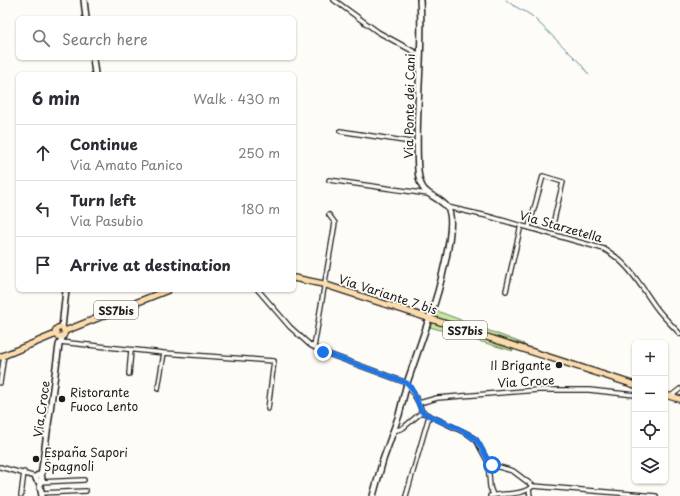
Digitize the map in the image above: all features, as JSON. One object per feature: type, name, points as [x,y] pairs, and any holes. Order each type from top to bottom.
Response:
[{"type":"main road","name":"Via Variante 7 bis","points":[[296,278],[324,285],[632,384]]},
{"type":"main road","name":"SS7bis","points":[[2,356],[163,292]]},
{"type":"main road","points":[[668,395],[680,399]]},
{"type":"street","points":[[84,0],[86,16]]},
{"type":"street","points":[[334,0],[378,32],[420,55]]},
{"type":"street","name":"Via Ponte dei Cani","points":[[420,0],[417,143],[420,179],[428,194]]},
{"type":"street","points":[[93,60],[95,72]]},
{"type":"street","points":[[340,131],[417,143]]},
{"type":"street","points":[[529,227],[543,176],[563,182],[550,233]]},
{"type":"street","points":[[328,180],[428,194],[447,207],[450,216],[450,235],[437,296],[430,316]]},
{"type":"street","name":"Via Starzetella","points":[[447,207],[529,227],[589,244],[613,254],[631,272],[656,308],[680,334]]},
{"type":"street","points":[[314,347],[335,223],[328,215]]},
{"type":"street","points":[[506,291],[521,225]]},
{"type":"street","name":"Via Croce","points":[[42,494],[39,479],[60,344],[66,292]]},
{"type":"street","points":[[260,292],[290,327],[314,347],[407,383],[419,403],[422,412],[468,434],[476,440],[488,462],[491,496],[502,496],[529,489],[533,486]]},
{"type":"street","points":[[373,496],[419,345],[428,322]]},
{"type":"street","points":[[60,344],[274,361],[268,408]]},
{"type":"street","points":[[128,374],[131,350]]},
{"type":"street","points":[[158,389],[164,353]]},
{"type":"street","points":[[0,383],[2,356]]},
{"type":"street","points":[[668,395],[680,389]]},
{"type":"street","name":"Via Croce","points":[[419,403],[437,398],[538,390],[589,390],[632,395]]},
{"type":"street","points":[[394,431],[408,424],[422,412]]},
{"type":"street","points":[[406,496],[429,416]]},
{"type":"street","points":[[488,462],[495,467],[513,471],[533,486],[613,494],[656,496]]},
{"type":"street","points":[[0,467],[24,472],[39,479],[84,480]]},
{"type":"street","points":[[21,496],[24,472]]},
{"type":"street","points":[[529,489],[530,496]]},
{"type":"street","points":[[42,494],[86,492]]},
{"type":"green space","points":[[437,311],[524,344],[524,346],[435,317]]},
{"type":"green space","points":[[432,322],[514,348],[513,351],[430,327]]},
{"type":"waterway","points":[[506,0],[532,16],[580,63],[589,75]]},
{"type":"place","name":"Il Brigante","points":[[559,365]]},
{"type":"place","name":"Ristorante Fuoco Lento","points":[[62,399]]},
{"type":"place","name":"España Sapori Spagnoli","points":[[36,459]]},
{"type":"route","points":[[323,352],[407,383],[412,389],[419,403],[421,412],[468,434],[476,440],[488,462],[492,465]]}]
